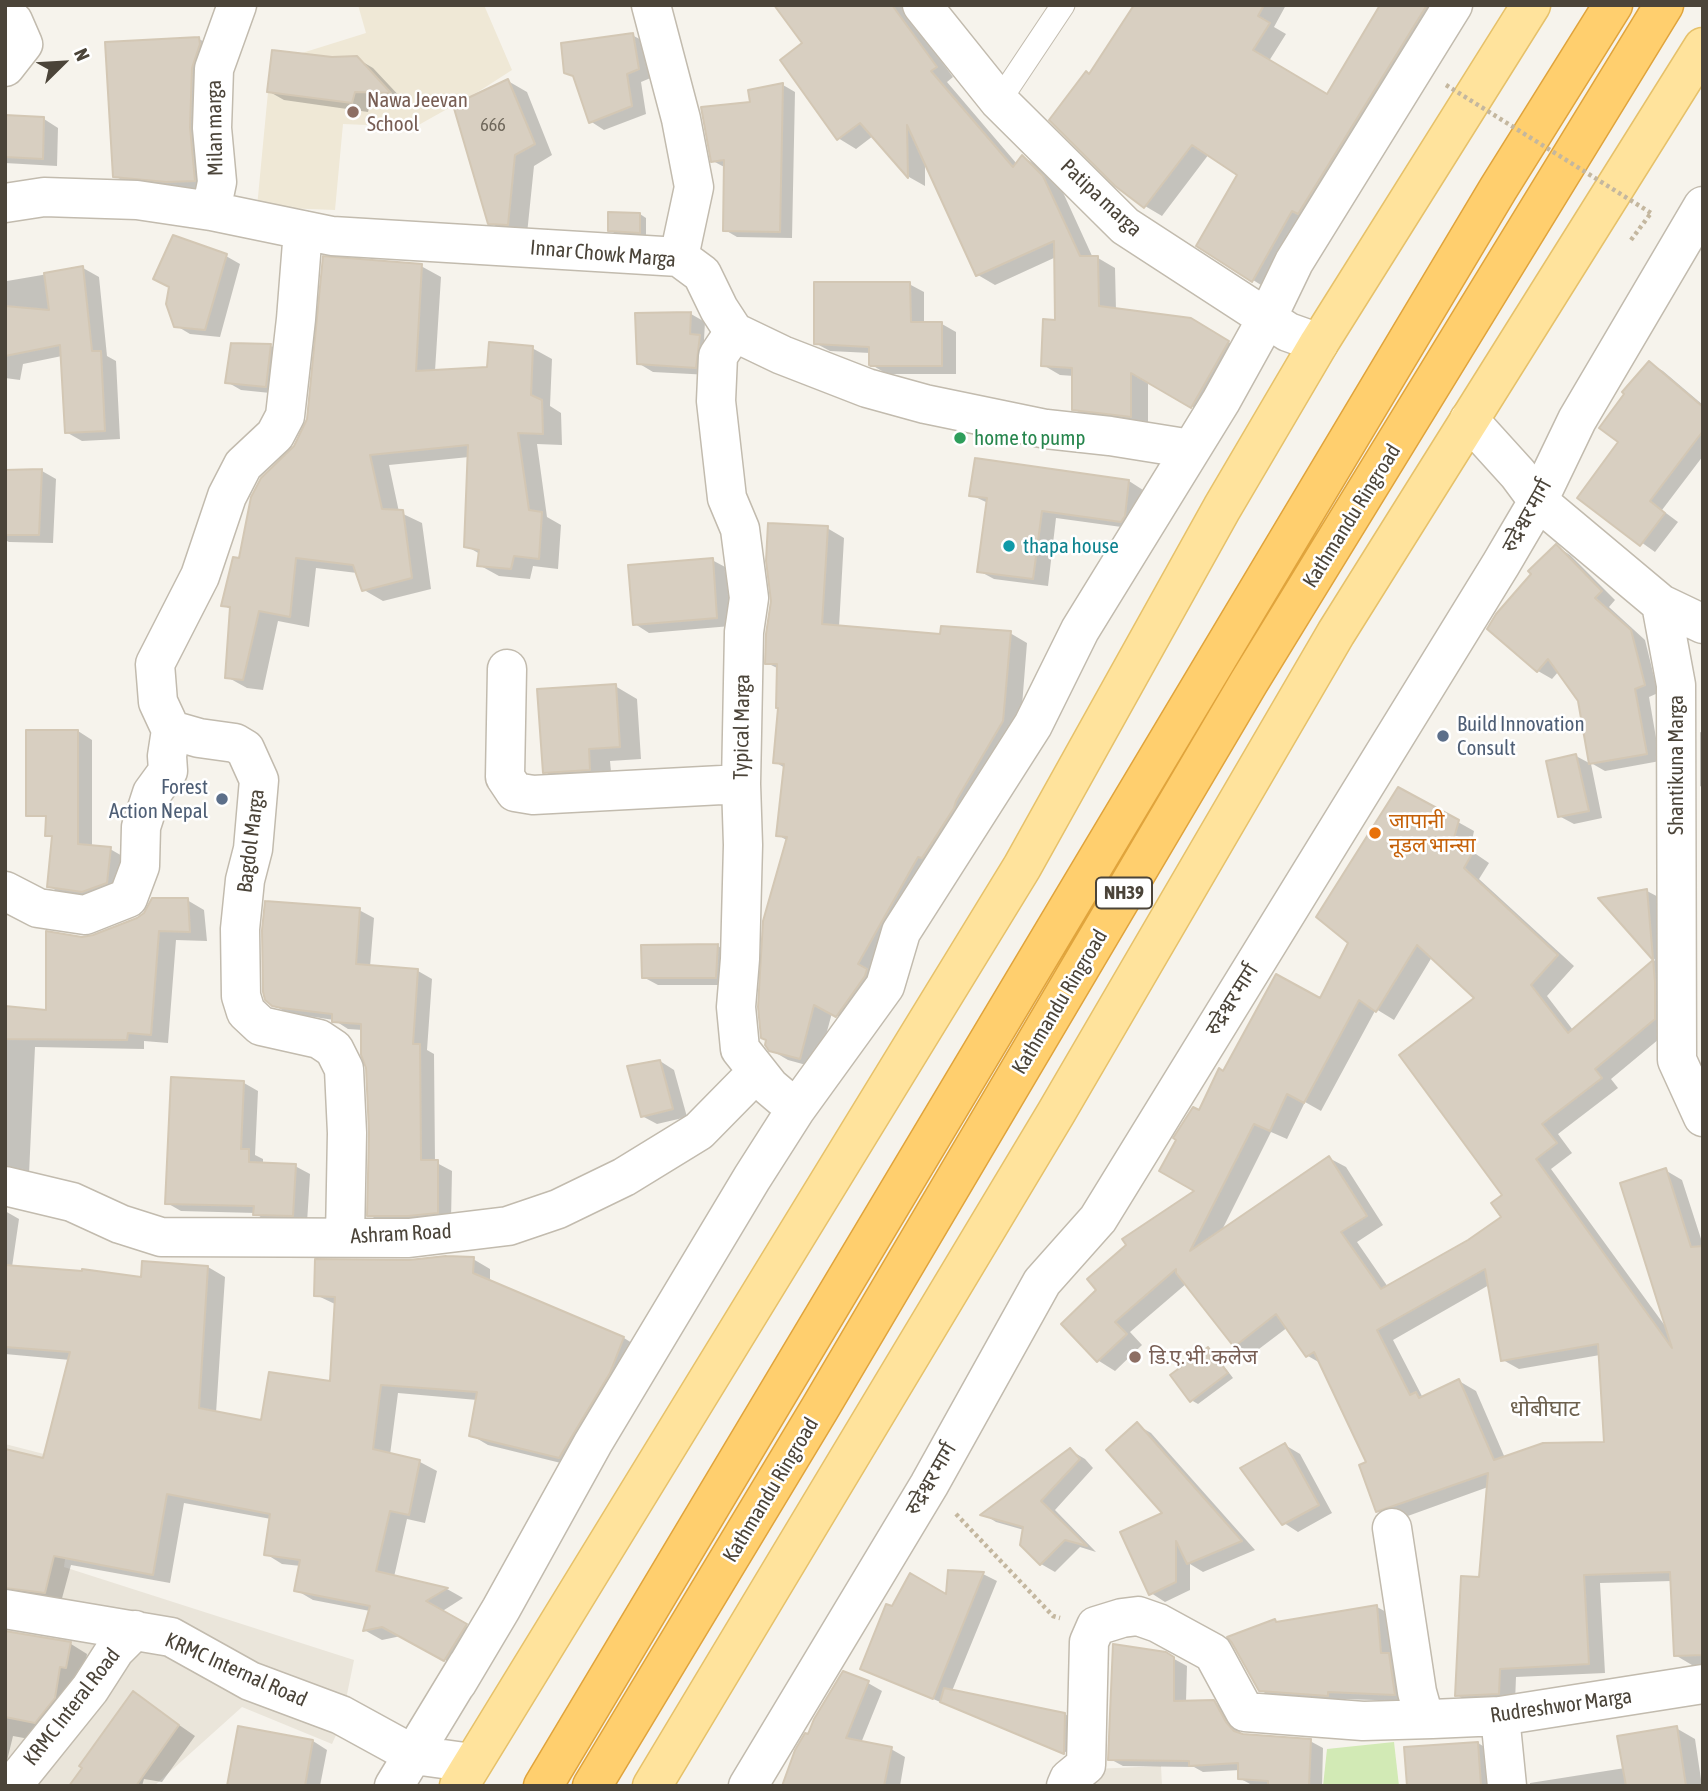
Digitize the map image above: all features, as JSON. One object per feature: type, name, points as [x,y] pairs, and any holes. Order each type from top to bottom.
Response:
[{"type":"highway","name":"Kathmandu Ringroad","points":[[543,1786],[1498,189],[1613,5]]},
{"type":"highway","name":"Kathmandu Ringroad","points":[[592,1786],[820,1408],[1250,682],[1664,5]]},
{"type":"main road","points":[[465,1774],[1022,867],[1222,508],[1319,343],[1531,5]]},
{"type":"main road","points":[[652,1786],[1049,1125],[1336,633],[1703,47]]},
{"type":"street","name":"Milan marga","points":[[211,211],[217,182],[212,128],[214,69],[237,5]]},
{"type":"street","points":[[651,5],[681,119],[694,187],[679,257]]},
{"type":"street","name":"Patipa marga","points":[[922,5],[999,101],[1125,226],[1288,332],[1319,343]]},
{"type":"street","points":[[465,1774],[404,1770],[463,1674],[656,1337],[796,1109],[886,986],[901,932],[1033,725],[1080,630],[1222,401],[1294,262],[1453,5]]},
{"type":"street","points":[[5,14],[13,21],[23,44],[5,67]]},
{"type":"street","name":"Innar Chowk Marga","points":[[5,203],[44,197],[137,200],[211,211],[332,236],[679,257],[702,274],[734,332]]},
{"type":"street","name":"रुद्रेश्वर मार्ग","points":[[748,1786],[929,1485],[1042,1282],[1098,1219],[1528,487],[1577,419],[1703,206]]},
{"type":"street","points":[[5,891],[38,908],[85,915],[128,898],[140,866],[141,827],[152,793],[168,771],[171,730],[158,702],[155,664],[200,576],[227,496],[243,465],[275,435],[285,416],[303,230]]},
{"type":"street","points":[[734,332],[782,355],[867,388],[925,404],[1046,429],[1191,449]]},
{"type":"street","name":"Typical Marga","points":[[734,332],[718,356],[716,401],[727,498],[740,529],[750,598],[744,632],[741,784],[743,845],[736,1007],[740,1049],[757,1072],[796,1109]]},
{"type":"street","points":[[1469,420],[1528,487],[1661,604],[1703,624]]},
{"type":"street","name":"Shantikuna Marga","points":[[1661,604],[1676,685],[1677,1059],[1703,1117]]},
{"type":"street","points":[[507,669],[505,777],[515,792],[533,795],[741,784]]},
{"type":"street","name":"Bagdol Marga","points":[[171,730],[199,738],[235,743],[245,748],[259,780],[253,849],[245,880],[240,929],[241,996],[246,1012],[261,1026],[319,1039],[334,1049],[344,1069],[347,1133],[345,1237]]},
{"type":"street","name":"Ashram Road","points":[[5,1185],[72,1202],[120,1224],[160,1237],[409,1238],[508,1226],[558,1209],[624,1177],[699,1131],[757,1072]]},
{"type":"street","points":[[1392,1528],[1416,1692],[1427,1714]]},
{"type":"street","name":"KRMC Internal Road","points":[[5,1609],[171,1637],[250,1681],[341,1715],[404,1770]]},
{"type":"street","name":"Rudreshwor Marga","points":[[1096,1626],[1138,1616],[1213,1653],[1245,1712],[1363,1721],[1427,1714],[1500,1716],[1703,1684]]},
{"type":"street","points":[[1066,1786],[1069,1779],[1086,1765],[1089,1642],[1096,1626]]},
{"type":"street","name":"KRMC Interal Road","points":[[12,1786],[90,1689],[115,1650],[135,1630]]},
{"type":"street","points":[[1500,1716],[1507,1786]]},
{"type":"lane","points":[[999,101],[1063,5]]},
{"type":"path","points":[[1446,85],[1651,213]]},
{"type":"path","points":[[929,1485],[1052,1616],[1096,1626]]},
{"type":"shaded area","name":"Nawa Jeevan School","points":[[358,5],[484,5],[512,70],[415,127],[343,124],[335,210],[257,207],[272,50],[302,53],[366,33]]},
{"type":"shaded area","points":[[5,1444],[79,1463],[64,1567],[354,1660],[341,1724],[332,1744],[242,1707],[154,1786],[5,1786]]},
{"type":"shaded area","points":[[1161,1766],[1162,1786],[1073,1786],[1094,1769]]},
{"type":"green space","points":[[1394,1742],[1399,1786],[1323,1786],[1327,1749]]},
{"type":"building","points":[[774,5],[892,5],[937,67],[931,71],[1013,167],[1022,155],[1043,176],[1080,256],[1098,256],[1099,306],[1191,318],[1229,341],[1191,408],[1131,373],[1131,417],[1072,410],[1072,368],[1041,366],[1043,319],[1055,320],[1054,241],[976,276],[907,125],[908,178],[860,123],[837,140],[780,60],[802,43]]},
{"type":"building","points":[[1134,5],[1264,5],[1258,16],[1270,23],[1253,50],[1327,94],[1380,5],[1427,5],[1298,214],[1292,211],[1252,282],[1196,246],[1237,175],[1192,145],[1144,208],[1115,186],[1049,120],[1086,71],[1089,74]]},
{"type":"building","points":[[633,33],[639,69],[627,74],[632,106],[589,123],[573,76],[564,73],[561,43]]},
{"type":"building","points":[[199,37],[200,44],[192,68],[190,127],[195,181],[166,182],[113,177],[105,42]]},
{"type":"building","points":[[272,50],[332,57],[357,56],[391,93],[355,92],[352,103],[267,92]]},
{"type":"building","points":[[508,79],[535,144],[515,155],[508,225],[488,224],[453,105]]},
{"type":"building","points":[[783,83],[780,232],[723,231],[724,160],[711,162],[701,107],[750,102],[748,90]]},
{"type":"building","points":[[5,115],[44,117],[43,159],[5,157]]},
{"type":"building","points":[[608,212],[640,213],[640,233],[608,231]]},
{"type":"building","points":[[173,235],[227,254],[205,330],[174,327],[166,304],[169,287],[153,279]]},
{"type":"building","points":[[323,256],[422,264],[416,371],[487,367],[489,342],[533,346],[531,395],[542,400],[543,434],[518,433],[529,510],[542,512],[539,559],[514,556],[511,569],[477,566],[479,550],[464,547],[468,445],[370,455],[382,509],[403,510],[412,578],[362,591],[353,565],[296,558],[290,617],[259,611],[243,680],[225,678],[230,607],[221,606],[233,557],[239,558],[251,497],[261,478],[294,446],[307,419]]},
{"type":"building","points":[[83,266],[92,351],[101,351],[105,431],[65,433],[60,345],[5,356],[5,306],[49,310],[44,273]]},
{"type":"building","points":[[814,282],[910,282],[911,322],[942,322],[942,366],[871,366],[869,347],[814,344]]},
{"type":"building","points":[[691,312],[690,334],[700,335],[696,368],[637,364],[635,313]]},
{"type":"building","points":[[231,343],[271,344],[266,387],[225,383]]},
{"type":"building","points":[[1649,361],[1703,407],[1703,431],[1650,501],[1665,513],[1640,546],[1577,498],[1618,442],[1599,428],[1624,394],[1622,392]]},
{"type":"building","points":[[975,458],[1129,480],[1125,516],[1121,522],[1042,511],[1033,579],[977,572],[987,498],[969,496]]},
{"type":"building","points":[[42,469],[39,535],[5,535],[5,470]]},
{"type":"building","points":[[768,523],[828,526],[822,624],[940,634],[941,626],[1011,631],[1003,721],[954,808],[922,858],[918,857],[858,964],[867,969],[865,976],[836,1017],[814,1005],[800,1059],[769,1051],[765,1045],[766,1040],[761,1038],[758,1007],[763,921],[787,837],[776,836],[784,764],[773,763],[778,708],[777,664],[765,664],[771,601],[766,561]]},
{"type":"building","points":[[1556,544],[1602,591],[1595,598],[1631,630],[1645,685],[1635,689],[1647,754],[1589,764],[1578,701],[1548,659],[1537,672],[1487,629],[1496,614],[1531,574],[1528,571]]},
{"type":"building","points":[[713,558],[717,618],[633,625],[628,565]]},
{"type":"building","points":[[616,684],[620,747],[589,749],[590,770],[543,773],[537,689]]},
{"type":"building","points":[[26,730],[78,730],[78,844],[111,847],[107,883],[82,892],[47,887],[52,836],[45,836],[46,816],[26,816]]},
{"type":"building","points":[[1576,754],[1589,811],[1558,817],[1546,761]]},
{"type":"building","points":[[1398,787],[1459,820],[1454,838],[1473,852],[1464,868],[1558,955],[1531,985],[1568,1033],[1653,960],[1598,898],[1647,889],[1655,982],[1655,1019],[1595,1069],[1602,1078],[1542,1124],[1557,1143],[1536,1159],[1672,1348],[1620,1183],[1666,1168],[1691,1247],[1703,1246],[1703,1655],[1674,1656],[1670,1572],[1584,1575],[1589,1664],[1500,1669],[1499,1694],[1455,1696],[1461,1576],[1479,1577],[1488,1473],[1376,1512],[1359,1465],[1366,1462],[1314,1352],[1306,1357],[1276,1314],[1234,1347],[1176,1273],[1176,1269],[1115,1322],[1127,1334],[1097,1362],[1061,1324],[1096,1290],[1087,1279],[1126,1245],[1122,1239],[1194,1191],[1159,1171],[1176,1140],[1173,1138],[1193,1107],[1199,1110],[1219,1068],[1223,1071],[1276,974],[1320,998],[1348,943],[1316,917]],"holes":[[[1417,945],[1474,998],[1399,1055],[1502,1195],[1491,1203],[1501,1217],[1468,1240],[1381,1289],[1341,1232],[1367,1216],[1329,1156],[1190,1251],[1254,1124],[1270,1131],[1287,1094],[1304,1103],[1359,1000],[1376,1012]],[[1485,1269],[1501,1361],[1598,1344],[1604,1442],[1543,1443],[1494,1460],[1459,1379],[1419,1398],[1416,1392],[1410,1395],[1377,1330]]]},
{"type":"building","points":[[152,898],[188,898],[190,932],[159,931],[151,1035],[128,1033],[127,1040],[5,1039],[5,1006],[46,1010],[46,931],[82,937],[93,935],[137,918],[144,913]]},
{"type":"building","points":[[265,901],[360,908],[356,964],[418,969],[413,1044],[420,1044],[421,1160],[438,1160],[438,1213],[367,1216],[369,1132],[366,1068],[361,1055],[361,1024],[332,1022],[332,1014],[281,1008],[272,1006],[265,1000],[262,930]]},
{"type":"building","points":[[718,944],[716,978],[642,978],[641,945]]},
{"type":"building","points":[[660,1060],[673,1109],[641,1117],[627,1066]]},
{"type":"building","points":[[171,1077],[244,1081],[241,1149],[249,1149],[249,1162],[296,1164],[293,1216],[253,1215],[254,1206],[165,1204]]},
{"type":"building","points":[[446,1256],[474,1257],[473,1273],[624,1337],[610,1373],[559,1458],[469,1436],[477,1392],[381,1385],[373,1449],[420,1460],[409,1515],[390,1511],[376,1571],[448,1588],[426,1601],[467,1624],[444,1661],[382,1627],[363,1631],[370,1606],[294,1591],[300,1560],[264,1555],[270,1514],[167,1494],[153,1575],[54,1556],[45,1593],[5,1588],[5,1449],[43,1458],[70,1352],[5,1347],[5,1265],[82,1269],[141,1277],[142,1261],[208,1266],[199,1408],[261,1420],[269,1372],[330,1381],[335,1297],[314,1296],[315,1259],[409,1260]]},
{"type":"building","points":[[1208,1347],[1228,1373],[1190,1402],[1170,1375]]},
{"type":"building","points":[[1137,1422],[1242,1541],[1187,1564],[1176,1541],[1176,1582],[1149,1595],[1120,1532],[1162,1513],[1106,1450]]},
{"type":"building","points":[[1285,1443],[1319,1505],[1282,1525],[1240,1468]]},
{"type":"building","points":[[1070,1448],[1080,1459],[1041,1501],[1087,1546],[1065,1540],[1040,1565],[1020,1545],[1023,1527],[980,1515]]},
{"type":"building","points":[[948,1570],[984,1572],[933,1699],[860,1669],[886,1604],[892,1606],[910,1573],[946,1594]]},
{"type":"building","points":[[1377,1605],[1381,1653],[1389,1653],[1395,1695],[1328,1692],[1328,1696],[1259,1691],[1227,1637],[1275,1619],[1276,1622]]},
{"type":"building","points":[[5,1631],[71,1642],[66,1668],[60,1667],[55,1698],[35,1723],[5,1717]]},
{"type":"building","points":[[1113,1644],[1166,1652],[1174,1657],[1174,1701],[1214,1700],[1234,1731],[1311,1739],[1309,1786],[1268,1786],[1268,1781],[1238,1779],[1238,1763],[1189,1766],[1189,1761],[1108,1760]]},
{"type":"building","points":[[843,1671],[869,1681],[846,1738],[892,1747],[884,1786],[782,1786],[795,1750],[805,1733],[808,1734]]},
{"type":"building","points":[[944,1688],[1065,1713],[1064,1754],[940,1702]]},
{"type":"building","points":[[133,1691],[179,1725],[136,1786],[69,1786],[82,1768],[79,1766]]},
{"type":"building","points":[[238,1726],[313,1740],[305,1786],[227,1786]]},
{"type":"building","points":[[1677,1726],[1686,1786],[1626,1786],[1617,1736]]},
{"type":"building","points":[[1478,1742],[1481,1786],[1407,1786],[1404,1747]]},
{"type":"place","name":"Nawa Jeevan School","points":[[353,112]]},
{"type":"place","name":"home to pump","points":[[960,438]]},
{"type":"place","name":"thapa house","points":[[1009,546]]},
{"type":"place","name":"Build Innovation Consult","points":[[1443,736]]},
{"type":"place","name":"Forest Action Nepal","points":[[222,799]]},
{"type":"place","name":"जापानी नूडल भान्सा","points":[[1375,833]]},
{"type":"place","name":"डि.ए.भी. कलेज","points":[[1135,1357]]},
{"type":"district","name":"धोबीघाट","points":[[1545,1409]]}]
